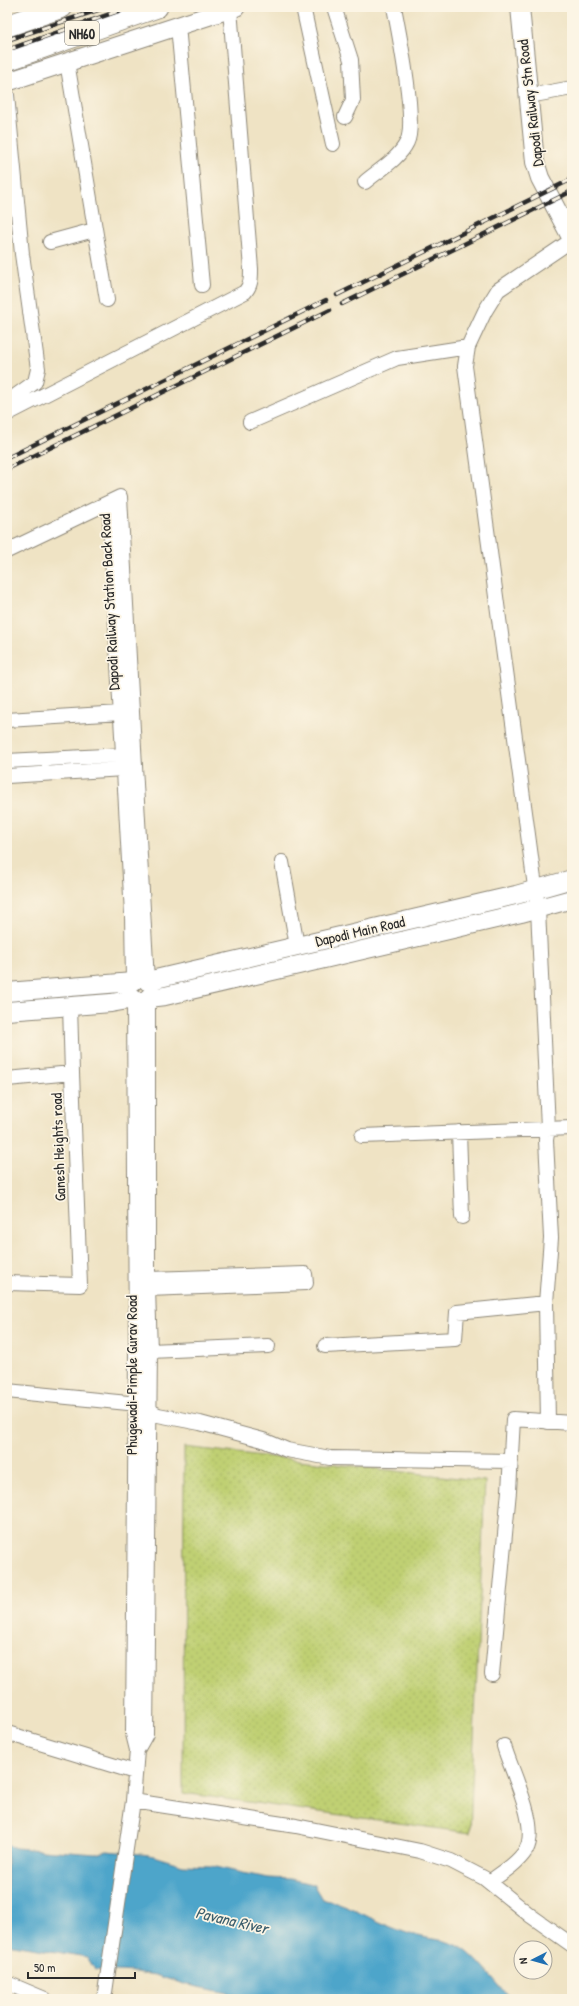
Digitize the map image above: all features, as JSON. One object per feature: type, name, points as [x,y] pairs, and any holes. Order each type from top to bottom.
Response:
[{"type":"highway","name":"NH60","points":[[7,26],[62,7]]},
{"type":"highway","name":"NH60","points":[[7,60],[157,7]]},
{"type":"main road","name":"Dapodi Railway Stn Road","points":[[520,7],[535,162],[540,178],[572,239]]},
{"type":"main road","points":[[7,82],[233,8]]},
{"type":"main road","name":"Dapodi Main Road","points":[[7,1011],[111,1003],[140,990],[297,946],[536,890],[572,879]]},
{"type":"main road","name":"Dapodi Main Road","points":[[7,992],[140,990],[165,996],[538,909],[572,899]]},
{"type":"street","points":[[303,7],[333,144]]},
{"type":"street","points":[[334,7],[351,60],[353,100],[346,117]]},
{"type":"street","points":[[365,182],[400,154],[408,142],[412,126],[404,62],[394,7]]},
{"type":"street","points":[[7,414],[245,292],[251,283],[233,8]]},
{"type":"street","points":[[178,26],[202,286]]},
{"type":"street","points":[[67,62],[94,230],[107,300]]},
{"type":"street","points":[[529,96],[572,88]]},
{"type":"street","points":[[7,95],[22,254],[38,369],[35,382],[7,402]]},
{"type":"street","points":[[50,242],[94,230]]},
{"type":"street","points":[[548,1422],[546,1303],[551,1238],[546,1140],[548,1128],[538,909],[465,366],[468,347],[485,310],[498,290],[572,239]]},
{"type":"street","points":[[250,422],[397,358],[468,347]]},
{"type":"street","name":"Dapodi Railway Station Back Road","points":[[120,497],[140,990],[132,914],[109,503],[120,497]]},
{"type":"street","points":[[7,551],[109,503]]},
{"type":"street","points":[[7,720],[121,713]]},
{"type":"street","points":[[7,761],[124,762]]},
{"type":"street","points":[[7,776],[124,762]]},
{"type":"street","points":[[282,862],[297,946]]},
{"type":"street","name":"Phugewadi-Pimple Gurav Road","points":[[104,1999],[132,1808],[137,1750],[133,1734],[142,1405],[142,1153],[140,990]]},
{"type":"street","points":[[70,1006],[72,1073]]},
{"type":"street","name":"Ganesh Heights road","points":[[7,1079],[72,1073],[80,1285],[7,1283]]},
{"type":"street","points":[[362,1136],[572,1128]]},
{"type":"street","points":[[459,1132],[462,1217]]},
{"type":"street","name":"Phugewadi-Pimple Gurav Road","points":[[142,1153],[150,1351],[142,1405]]},
{"type":"street","points":[[305,1274],[306,1283],[148,1284],[305,1274]]},
{"type":"street","points":[[325,1346],[455,1339],[457,1312],[546,1303]]},
{"type":"street","points":[[150,1351],[268,1346]]},
{"type":"street","points":[[7,1391],[142,1405],[158,1415],[200,1423],[263,1440],[287,1450],[330,1458],[511,1461]]},
{"type":"street","points":[[492,1674],[511,1461],[513,1419],[572,1423]]},
{"type":"street","points":[[7,1733],[135,1772]]},
{"type":"street","points":[[489,1882],[518,1859],[527,1849],[530,1834],[522,1800],[504,1746]]},
{"type":"street","points":[[132,1808],[296,1826],[420,1851],[451,1861],[489,1882],[531,1916],[572,1945]]},
{"type":"street","points":[[7,1983],[45,1999]]},
{"type":"green space","points":[[184,1447],[485,1481],[470,1833],[183,1793]]},
{"type":"water","name":"Pavana River","points":[[7,1845],[16,1848],[96,1854],[107,1851],[150,1855],[183,1865],[212,1866],[269,1878],[291,1879],[313,1884],[322,1899],[345,1906],[399,1930],[417,1936],[445,1941],[459,1946],[477,1960],[511,1999],[257,1999],[184,1984],[155,1975],[136,1972],[95,1970],[87,1957],[7,1944]]},
{"type":"railway","points":[[7,40],[107,7]]},
{"type":"railway","points":[[7,50],[130,7]]},
{"type":"railway","points":[[337,295],[572,179]]},
{"type":"railway","points":[[342,304],[572,191]]},
{"type":"railway","points":[[7,458],[326,300]]},
{"type":"railway","points":[[7,469],[330,310]]}]
